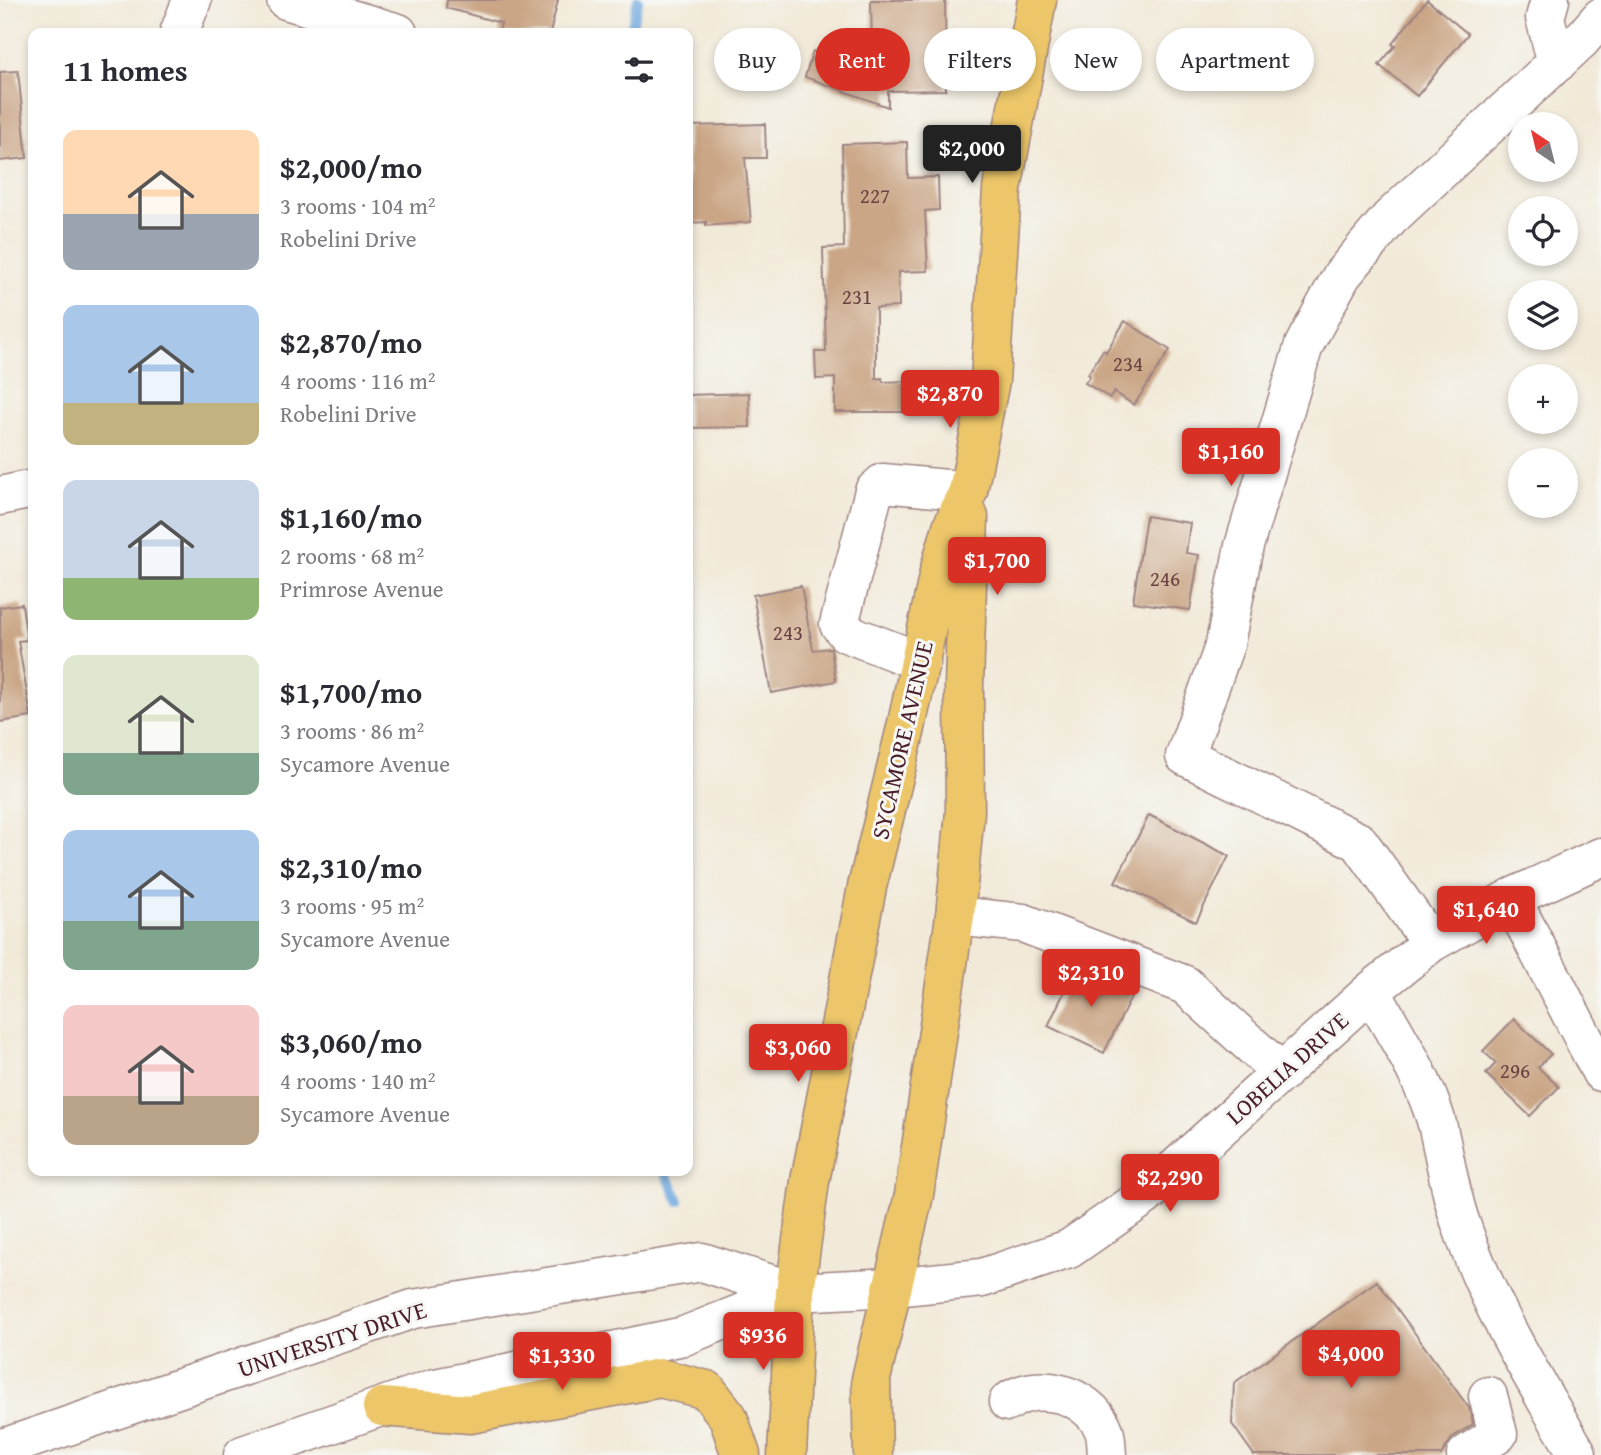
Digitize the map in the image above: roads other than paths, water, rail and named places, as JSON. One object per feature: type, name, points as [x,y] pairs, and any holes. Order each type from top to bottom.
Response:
[{"type":"main road","points":[[968,491],[990,381],[1002,189],[1037,0]]},
{"type":"main road","name":"SYCAMORE AVENUE","points":[[787,1455],[795,1292],[810,1181],[867,887],[946,550],[952,527],[968,491]]},
{"type":"main road","name":"SYCAMORE AVENUE","points":[[873,1455],[872,1378],[914,1195],[955,916],[965,812],[964,687],[968,491]]},
{"type":"main road","points":[[382,1407],[470,1414],[660,1378],[707,1390],[728,1417],[741,1455]]},
{"type":"street","points":[[181,28],[192,0]]},
{"type":"street","points":[[286,0],[381,28]]},
{"type":"street","points":[[1550,0],[1545,18],[1557,63]]},
{"type":"street","points":[[1431,943],[1359,842],[1185,756],[1225,644],[1244,546],[1304,345],[1329,298],[1342,275],[1390,218],[1557,63],[1601,17]]},
{"type":"street","points":[[921,662],[846,633],[839,624],[874,491],[883,483],[968,491]]},
{"type":"street","points":[[0,496],[28,490]]},
{"type":"street","name":"LOBELIA DRIVE","points":[[893,1287],[982,1278],[1069,1249],[1145,1196],[1371,991],[1431,943],[1511,898],[1601,857]]},
{"type":"street","points":[[1511,898],[1601,1072]]},
{"type":"street","points":[[955,916],[1023,923],[1185,985],[1282,1073]]},
{"type":"street","points":[[1371,991],[1409,1058],[1435,1118],[1460,1222],[1485,1287],[1576,1454]]},
{"type":"street","name":"UNIVERSITY DRIVE","points":[[0,1449],[413,1310],[702,1262],[795,1292]]},
{"type":"street","name":"UNIVERSITY DRIVE","points":[[243,1455],[435,1388],[684,1336],[795,1292],[893,1287]]},
{"type":"street","points":[[1008,1402],[1026,1392],[1072,1397],[1091,1411],[1099,1421],[1104,1430],[1107,1455]]},
{"type":"street","points":[[1466,1455],[1498,1434],[1488,1396]]},
{"type":"waterway","points":[[631,28],[638,0]]},
{"type":"waterway","points":[[667,1176],[679,1201]]}]
